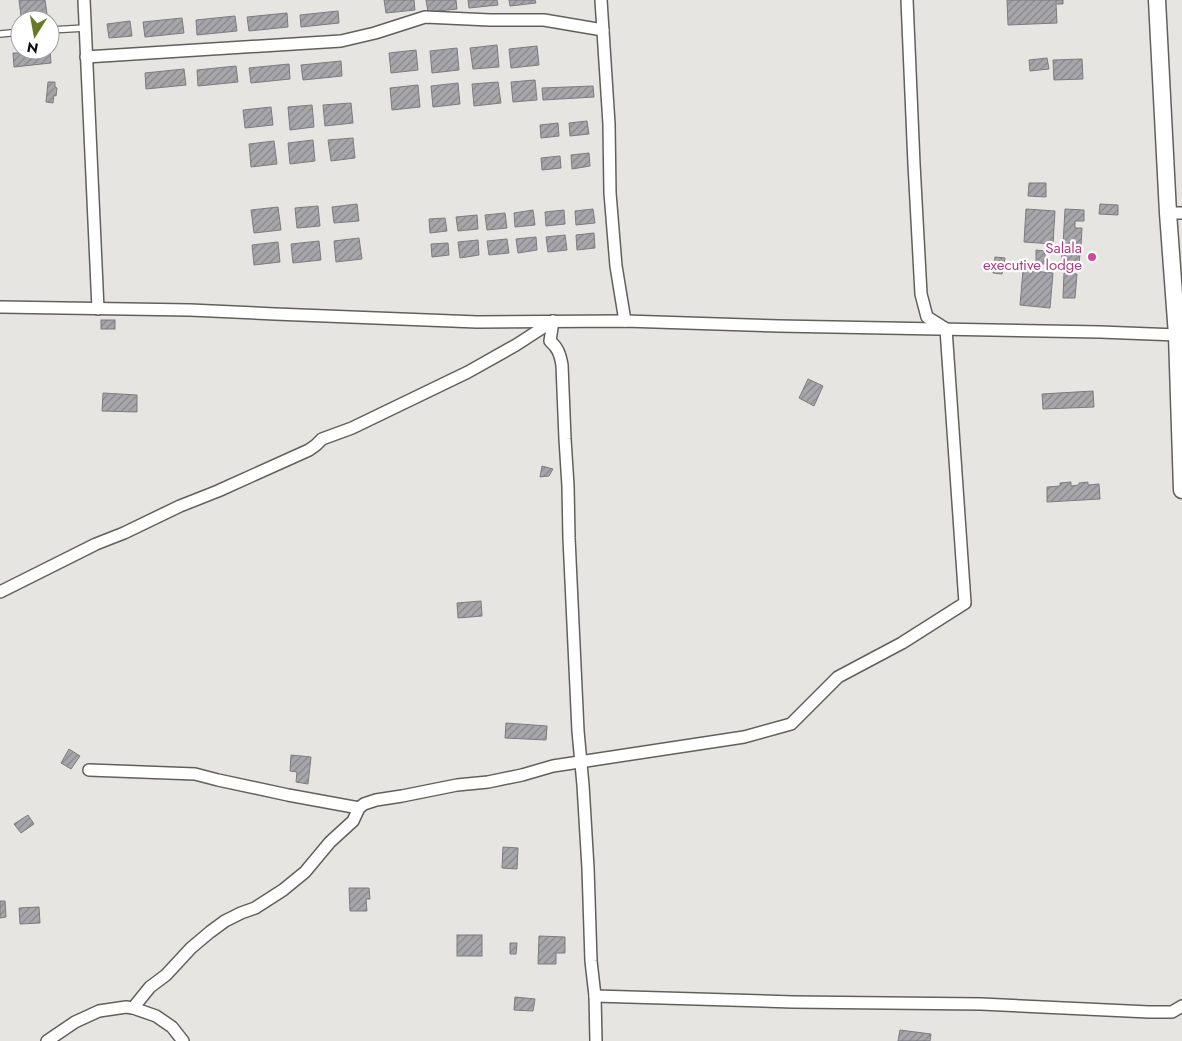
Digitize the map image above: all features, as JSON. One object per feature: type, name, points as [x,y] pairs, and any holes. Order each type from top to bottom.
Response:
[{"type":"main road","points":[[1156,0],[1175,213],[1182,490]]},
{"type":"street","points":[[84,0],[98,309]]},
{"type":"street","points":[[601,0],[609,124],[611,202],[616,266],[625,321]]},
{"type":"street","points":[[907,0],[921,294],[926,317],[946,329]]},
{"type":"street","points":[[86,57],[341,41],[375,33],[425,17],[544,20],[603,30]]},
{"type":"street","points":[[0,307],[190,310],[477,322],[625,321],[1177,335]]},
{"type":"street","points":[[0,592],[96,544],[124,534],[180,506],[309,450],[322,439],[352,428],[468,372],[516,345],[553,321]]},
{"type":"street","points":[[553,321],[550,341],[560,353],[562,365],[564,439],[568,486],[581,763],[584,784],[596,1041]]},
{"type":"street","points":[[133,1008],[150,987],[166,975],[191,948],[210,932],[241,913],[255,908],[283,890],[305,872],[330,842],[353,820],[359,808],[364,804],[376,800],[457,785],[488,782],[553,766],[744,737],[791,724],[838,677],[902,643],[965,603],[946,329]]},
{"type":"street","points":[[88,770],[195,774],[288,795],[359,808]]},
{"type":"street","points":[[595,996],[793,1002],[981,1004],[1149,1012],[1172,1012],[1182,1006]]},
{"type":"street","points":[[47,1041],[75,1022],[99,1011],[126,1007],[156,1016],[172,1028],[183,1041]]},
{"type":"lane","points":[[60,29],[85,28]]},
{"type":"building","points":[[19,0],[45,0],[46,10],[20,10]]},
{"type":"building","points":[[384,0],[414,0],[415,10],[386,13]]},
{"type":"building","points":[[426,0],[456,0],[457,9],[428,12]]},
{"type":"building","points":[[468,0],[497,0],[498,5],[469,8]]},
{"type":"building","points":[[509,0],[535,0],[536,3],[510,6]]},
{"type":"building","points":[[1007,0],[1063,0],[1063,4],[1056,4],[1057,23],[1008,25]]},
{"type":"building","points":[[338,11],[339,23],[301,27],[300,15]]},
{"type":"building","points":[[287,13],[288,27],[249,31],[247,17]]},
{"type":"building","points":[[235,16],[237,31],[197,35],[196,20]]},
{"type":"building","points":[[182,18],[184,33],[145,37],[143,22]]},
{"type":"building","points":[[130,21],[132,36],[109,38],[107,24]]},
{"type":"building","points":[[497,45],[499,67],[473,69],[470,48]]},
{"type":"building","points":[[537,46],[539,65],[511,68],[509,49]]},
{"type":"building","points":[[457,48],[459,70],[432,73],[430,51]]},
{"type":"building","points":[[416,50],[418,70],[391,73],[389,53]]},
{"type":"building","points":[[1047,58],[1049,69],[1030,71],[1029,60]]},
{"type":"building","points":[[1082,59],[1083,79],[1054,80],[1053,60]]},
{"type":"building","points":[[14,60],[51,60],[51,63],[14,67]]},
{"type":"building","points":[[341,61],[342,76],[303,80],[301,65]]},
{"type":"building","points":[[289,64],[290,79],[251,83],[249,68]]},
{"type":"building","points":[[236,66],[238,82],[198,86],[197,70]]},
{"type":"building","points":[[184,69],[186,85],[146,89],[145,73]]},
{"type":"building","points":[[535,80],[537,100],[513,102],[511,82]]},
{"type":"building","points":[[48,82],[55,82],[55,87],[57,88],[53,103],[46,102]]},
{"type":"building","points":[[498,82],[501,103],[474,106],[472,84]]},
{"type":"building","points":[[458,83],[460,104],[433,107],[431,86]]},
{"type":"building","points":[[418,85],[420,107],[392,110],[390,88]]},
{"type":"building","points":[[593,86],[594,97],[543,100],[542,88]]},
{"type":"building","points":[[351,103],[353,123],[325,126],[323,105]]},
{"type":"building","points":[[312,105],[314,127],[290,130],[288,107]]},
{"type":"building","points":[[271,107],[273,125],[245,128],[243,110]]},
{"type":"building","points":[[587,121],[589,134],[570,136],[569,123]]},
{"type":"building","points":[[558,123],[559,136],[541,138],[540,125]]},
{"type":"building","points":[[353,138],[355,158],[331,161],[328,140]]},
{"type":"building","points":[[313,140],[315,161],[290,164],[288,143]]},
{"type":"building","points":[[274,141],[277,164],[251,167],[249,144]]},
{"type":"building","points":[[589,153],[590,166],[572,169],[571,155]]},
{"type":"building","points":[[560,156],[561,168],[542,170],[541,158]]},
{"type":"building","points":[[1029,183],[1046,183],[1046,197],[1028,196]]},
{"type":"building","points":[[357,204],[359,221],[334,223],[332,207]]},
{"type":"building","points":[[1100,204],[1118,205],[1118,215],[1099,214]]},
{"type":"building","points":[[318,206],[320,226],[297,228],[295,208]]},
{"type":"building","points":[[278,207],[281,230],[254,233],[251,210]]},
{"type":"building","points":[[593,209],[595,223],[576,225],[575,211]]},
{"type":"building","points":[[1026,209],[1055,211],[1053,244],[1024,242]]},
{"type":"building","points":[[1065,209],[1084,210],[1084,221],[1075,221],[1075,228],[1082,228],[1081,246],[1063,245]]},
{"type":"building","points":[[533,210],[535,225],[515,227],[514,213]]},
{"type":"building","points":[[564,210],[565,224],[546,226],[545,212]]},
{"type":"building","points":[[505,213],[507,228],[487,230],[485,215]]},
{"type":"building","points":[[477,215],[478,229],[458,231],[456,217]]},
{"type":"building","points":[[445,218],[447,231],[430,233],[429,219]]},
{"type":"building","points":[[594,233],[595,248],[577,250],[576,235]]},
{"type":"building","points":[[565,235],[567,250],[548,252],[546,237]]},
{"type":"building","points":[[536,237],[537,250],[518,253],[516,239]]},
{"type":"building","points":[[359,238],[362,259],[336,262],[334,241]]},
{"type":"building","points":[[507,239],[509,253],[489,255],[487,241]]},
{"type":"building","points":[[478,240],[479,255],[460,258],[458,242]]},
{"type":"building","points":[[319,241],[321,260],[293,263],[291,244]]},
{"type":"building","points":[[278,242],[280,262],[254,265],[252,245]]},
{"type":"building","points":[[448,243],[449,255],[432,257],[431,244]]},
{"type":"building","points":[[1036,250],[1045,251],[1045,264],[1036,264]]},
{"type":"building","points":[[1062,251],[1080,252],[1079,267],[1061,267]]},
{"type":"building","points":[[995,257],[1005,258],[1002,274],[993,273]]},
{"type":"building","points":[[1023,270],[1053,273],[1050,308],[1020,305]]},
{"type":"building","points":[[1064,273],[1077,274],[1075,298],[1063,298]]},
{"type":"building","points":[[101,320],[115,320],[115,329],[101,329]]},
{"type":"building","points":[[808,379],[823,386],[814,406],[799,398]]},
{"type":"building","points":[[1093,391],[1094,407],[1043,409],[1042,394]]},
{"type":"building","points":[[103,393],[137,395],[137,412],[102,411]]},
{"type":"building","points":[[542,466],[553,469],[549,476],[540,477]]},
{"type":"building","points":[[1071,482],[1071,486],[1088,482],[1088,485],[1099,484],[1100,499],[1047,502],[1047,487],[1060,486],[1060,483]]},
{"type":"building","points":[[481,601],[482,616],[458,618],[457,603]]},
{"type":"building","points":[[506,723],[547,726],[546,740],[505,738]]},
{"type":"building","points":[[69,749],[80,756],[71,769],[61,763]]},
{"type":"building","points":[[291,755],[311,757],[308,784],[296,782],[297,772],[290,771]]},
{"type":"building","points":[[28,815],[34,824],[21,833],[14,824]]},
{"type":"building","points":[[503,847],[518,848],[517,869],[502,868]]},
{"type":"building","points":[[349,888],[369,888],[370,899],[366,899],[367,911],[350,911]]},
{"type":"building","points":[[0,901],[5,901],[6,917],[0,918]]},
{"type":"building","points":[[39,907],[40,923],[20,924],[19,908]]},
{"type":"building","points":[[457,935],[482,935],[482,956],[457,956]]},
{"type":"building","points":[[539,936],[565,937],[565,953],[556,953],[556,964],[538,964]]},
{"type":"building","points":[[510,943],[517,943],[516,954],[510,954]]},
{"type":"building","points":[[515,997],[535,999],[533,1011],[514,1010]]},
{"type":"building","points":[[900,1030],[931,1034],[930,1041],[898,1041]]},
{"type":"place","name":"Salala executive lodge","points":[[1092,257]]}]
